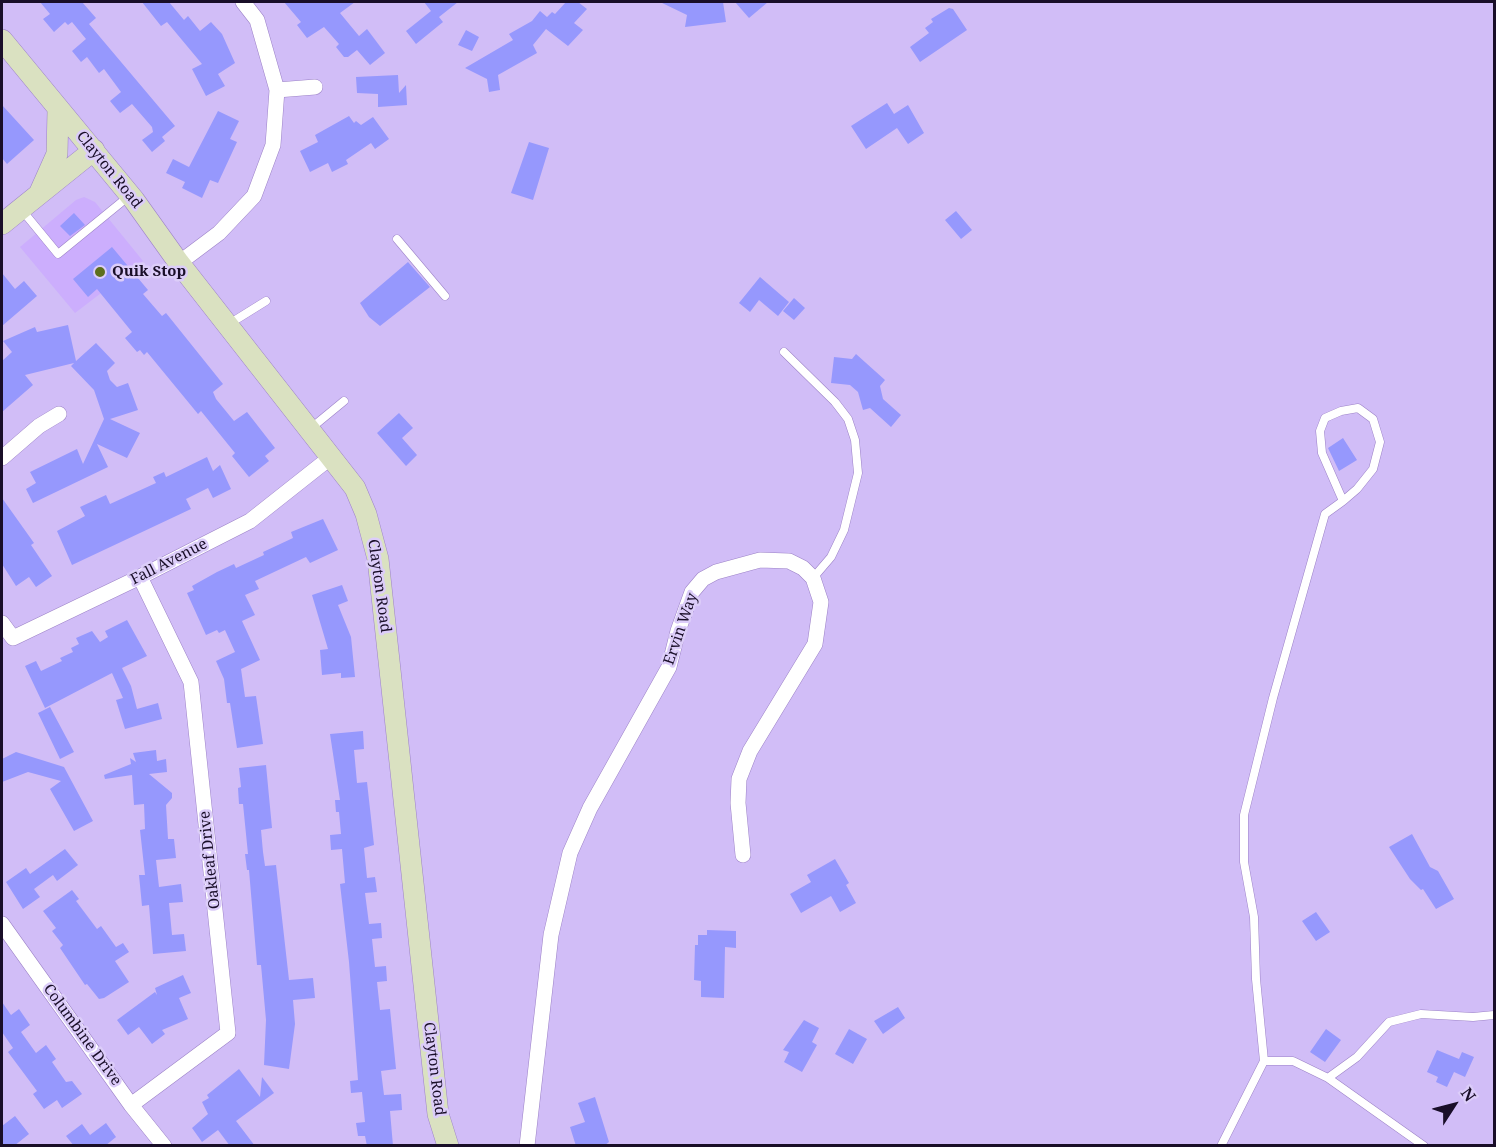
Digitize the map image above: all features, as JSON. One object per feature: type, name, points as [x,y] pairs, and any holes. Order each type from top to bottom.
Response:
[{"type":"street","points":[[180,264],[228,225],[254,196],[273,145],[278,90],[257,20],[243,2]]},
{"type":"street","name":"Clayton Road","points":[[2,40],[130,196],[180,264],[355,488],[366,514],[378,559],[438,1114],[448,1146]]},
{"type":"street","points":[[278,90],[315,87]]},
{"type":"street","points":[[39,195],[57,154],[58,110]]},
{"type":"street","points":[[2,224],[93,150]]},
{"type":"street","points":[[2,458],[39,426],[59,414]]},
{"type":"street","name":"Fall Avenue","points":[[2,623],[13,638],[140,577],[250,520],[331,458]]},
{"type":"street","name":"Ervin Way","points":[[527,1146],[551,935],[570,853],[590,808],[669,667],[678,631],[692,592],[703,579],[716,572],[760,560],[789,561],[803,568],[813,578]]},
{"type":"street","name":"Oakleaf Drive","points":[[131,1105],[228,1033],[191,682],[140,577]]},
{"type":"street","points":[[743,855],[738,803],[739,779],[750,751],[815,644],[821,602],[813,578]]},
{"type":"street","name":"Columbine Drive","points":[[2,924],[131,1105],[164,1146]]},
{"type":"lane","points":[[20,208],[58,254],[130,196]]},
{"type":"lane","points":[[397,239],[445,296]]},
{"type":"lane","points":[[228,325],[266,300]]},
{"type":"lane","points":[[784,352],[835,402],[848,419],[855,440],[858,473],[852,506],[831,557],[813,578]]},
{"type":"lane","points":[[309,429],[344,401]]},
{"type":"lane","points":[[1221,1146],[1264,1060],[1256,979],[1254,917],[1244,862],[1244,815],[1325,514],[1343,501],[1357,489],[1373,469],[1380,442],[1373,419],[1358,408],[1341,411],[1325,418],[1320,431],[1322,453],[1343,501]]},
{"type":"lane","points":[[1328,1078],[1357,1058],[1389,1022],[1421,1014],[1473,1017],[1494,1015]]},
{"type":"lane","points":[[1264,1060],[1293,1061],[1328,1078],[1424,1146]]},
{"type":"shaded area","points":[[84,197],[95,202],[143,261],[75,313],[20,247],[76,200]]},
{"type":"building","points":[[40,2],[82,2],[96,18],[89,24],[175,126],[162,137],[165,141],[152,152],[142,140],[153,132],[152,127],[132,104],[120,113],[110,101],[121,92],[104,69],[99,73],[87,57],[81,62],[72,51],[86,39],[72,22],[68,25],[65,22],[54,32],[43,19],[50,14]]},
{"type":"building","points":[[142,2],[169,2],[184,20],[188,16],[200,31],[211,22],[222,34],[235,63],[218,74],[225,86],[206,96],[192,69],[202,64],[167,22],[161,26]]},
{"type":"building","points":[[284,2],[355,2],[340,13],[359,36],[367,29],[385,53],[370,65],[357,50],[348,57],[344,57],[336,47],[339,44],[324,27],[307,38],[297,25],[301,22]]},
{"type":"building","points":[[424,2],[458,2],[439,17],[443,22],[416,44],[406,31],[431,11]]},
{"type":"building","points":[[566,2],[578,2],[587,9],[574,23],[583,30],[568,46],[546,29],[533,45],[537,53],[498,75],[500,90],[489,92],[487,79],[465,68],[513,40],[509,34],[532,21],[540,11],[547,17],[552,12],[555,14]]},
{"type":"building","points":[[660,2],[723,2],[726,22],[685,27],[687,15]]},
{"type":"building","points":[[735,2],[768,2],[749,18]]},
{"type":"building","points":[[949,8],[953,9],[967,30],[920,62],[910,47],[929,33],[925,28],[933,22],[931,19]]},
{"type":"building","points":[[466,30],[479,37],[472,51],[458,45]]},
{"type":"building","points":[[398,75],[399,93],[406,85],[407,105],[378,107],[378,94],[357,93],[356,77]]},
{"type":"building","points":[[887,103],[894,114],[908,105],[924,133],[908,144],[897,128],[866,149],[851,126]]},
{"type":"building","points":[[2,105],[34,140],[7,164],[2,158]]},
{"type":"building","points":[[218,111],[239,121],[230,139],[237,142],[218,183],[210,180],[202,198],[182,188],[185,182],[166,173],[173,159],[189,167]]},
{"type":"building","points":[[349,116],[354,123],[356,121],[361,125],[373,117],[389,139],[375,149],[371,143],[346,160],[348,164],[332,172],[328,163],[310,172],[300,151],[318,142],[315,135]]},
{"type":"building","points":[[529,142],[549,148],[533,200],[511,193]]},
{"type":"building","points":[[956,211],[972,230],[961,239],[945,220]]},
{"type":"building","points":[[74,213],[85,225],[70,236],[60,226]]},
{"type":"building","points":[[112,247],[148,290],[143,294],[162,316],[166,313],[223,384],[213,392],[216,399],[234,421],[247,412],[275,448],[265,456],[269,461],[249,477],[232,456],[235,453],[201,411],[198,414],[147,352],[144,355],[140,350],[137,352],[125,338],[132,332],[97,289],[88,297],[73,279]]},
{"type":"building","points":[[408,262],[430,287],[380,326],[369,317],[360,303]]},
{"type":"building","points":[[2,273],[15,289],[24,281],[37,296],[2,326]]},
{"type":"building","points":[[760,277],[789,302],[778,316],[759,300],[750,312],[739,303]]},
{"type":"building","points":[[794,298],[805,308],[794,320],[783,311]]},
{"type":"building","points":[[68,325],[76,361],[96,343],[115,363],[107,371],[110,380],[117,387],[128,383],[138,410],[110,419],[140,433],[127,458],[97,444],[108,467],[33,503],[26,489],[36,483],[30,472],[77,449],[83,464],[104,419],[94,390],[71,366],[74,363],[25,375],[33,385],[2,412],[2,361],[12,352],[3,341],[35,327],[37,332]]},
{"type":"building","points":[[856,354],[885,380],[880,386],[883,399],[901,415],[891,427],[870,408],[863,410],[858,392],[850,385],[831,383],[834,357],[852,359]]},
{"type":"building","points":[[399,413],[413,428],[402,438],[417,455],[406,466],[377,433]]},
{"type":"building","points":[[1343,438],[1357,460],[1339,471],[1328,448]]},
{"type":"building","points":[[207,457],[213,471],[220,465],[231,489],[213,498],[208,488],[186,499],[191,509],[72,565],[57,531],[85,516],[80,507],[106,495],[110,504],[156,483],[153,477],[164,472],[166,477]]},
{"type":"building","points":[[2,498],[34,543],[31,545],[52,576],[36,587],[29,577],[16,586],[2,564]]},
{"type":"building","points":[[323,519],[338,550],[310,563],[306,557],[255,581],[259,589],[245,595],[255,615],[242,621],[260,660],[241,669],[245,697],[256,696],[263,744],[237,748],[230,703],[227,703],[224,679],[216,661],[235,652],[225,630],[219,633],[217,630],[206,635],[187,593],[194,590],[192,586],[217,572],[234,564],[236,568],[264,555],[263,552],[293,538],[291,532]]},
{"type":"building","points":[[342,585],[348,601],[338,605],[351,637],[355,677],[341,678],[341,673],[322,675],[320,650],[328,649],[312,595]]},
{"type":"building","points":[[127,620],[147,656],[122,668],[131,686],[137,709],[158,703],[162,719],[125,729],[116,700],[123,698],[112,673],[45,708],[25,666],[36,661],[41,671],[62,661],[60,658],[73,652],[71,648],[79,644],[76,638],[92,631],[100,642],[108,637],[105,631]]},
{"type":"building","points":[[50,707],[74,752],[60,759],[38,713]]},
{"type":"building","points":[[363,731],[364,749],[354,750],[357,783],[367,782],[374,845],[364,848],[367,878],[375,877],[377,892],[365,893],[369,924],[381,923],[382,938],[372,939],[375,967],[386,966],[387,981],[377,982],[380,1010],[390,1009],[396,1069],[381,1071],[384,1095],[401,1094],[402,1110],[390,1111],[393,1146],[367,1146],[365,1136],[358,1136],[356,1123],[365,1122],[362,1092],[351,1093],[350,1081],[358,1080],[349,962],[340,884],[345,883],[342,849],[331,850],[330,835],[341,834],[339,812],[336,812],[335,800],[340,800],[330,734]]},
{"type":"building","points":[[156,750],[157,761],[166,759],[167,772],[149,774],[172,793],[172,798],[166,805],[168,839],[174,839],[176,858],[156,860],[159,887],[181,884],[183,902],[169,903],[172,935],[184,934],[186,951],[153,954],[149,905],[142,906],[139,875],[145,875],[140,830],[145,829],[144,804],[134,805],[132,775],[105,779],[104,775],[131,764],[130,758],[136,762],[133,753]]},
{"type":"building","points":[[16,752],[64,767],[93,821],[74,831],[50,789],[61,781],[28,772],[2,782],[2,759]]},
{"type":"building","points":[[266,765],[272,828],[261,830],[265,866],[276,865],[289,980],[313,978],[315,998],[293,1000],[295,1024],[289,1069],[264,1065],[266,1020],[261,965],[257,965],[249,870],[247,870],[245,854],[248,854],[243,804],[239,804],[238,788],[241,787],[239,768]]},
{"type":"building","points":[[1412,834],[1430,867],[1438,871],[1454,899],[1436,909],[1423,889],[1421,890],[1410,879],[1389,847]]},
{"type":"building","points":[[65,849],[78,865],[57,881],[53,875],[34,889],[40,897],[23,909],[6,882],[26,868],[30,874]]},
{"type":"building","points":[[835,859],[849,883],[846,885],[856,903],[840,912],[831,896],[801,913],[790,894],[811,882],[807,875]]},
{"type":"building","points":[[72,890],[79,899],[76,901],[97,929],[101,926],[116,947],[123,943],[129,952],[115,961],[129,982],[104,998],[99,999],[87,984],[85,985],[60,948],[63,945],[52,931],[56,928],[43,911]]},
{"type":"building","points":[[1316,912],[1330,932],[1316,941],[1302,921]]},
{"type":"building","points":[[707,930],[736,931],[736,948],[725,947],[724,998],[701,997],[701,981],[694,980],[695,945],[698,945],[698,935],[707,935]]},
{"type":"building","points":[[183,975],[191,993],[179,998],[188,1019],[162,1030],[165,1034],[152,1044],[139,1027],[128,1035],[117,1020],[155,992],[157,995],[155,988]]},
{"type":"building","points":[[2,1002],[11,1015],[19,1009],[30,1025],[21,1032],[36,1053],[46,1045],[56,1059],[52,1062],[66,1082],[72,1081],[82,1094],[62,1108],[57,1100],[44,1109],[33,1094],[37,1091],[8,1052],[13,1048],[2,1032]]},
{"type":"building","points":[[898,1007],[905,1018],[883,1034],[874,1021]]},
{"type":"building","points":[[804,1020],[819,1028],[812,1042],[817,1045],[802,1072],[784,1062],[789,1052],[783,1050]]},
{"type":"building","points":[[849,1029],[867,1039],[853,1064],[835,1054]]},
{"type":"building","points":[[1326,1029],[1341,1040],[1325,1062],[1310,1052]]},
{"type":"building","points":[[1437,1050],[1459,1059],[1462,1052],[1474,1057],[1465,1077],[1454,1072],[1447,1087],[1436,1082],[1438,1077],[1427,1072]]},
{"type":"building","points":[[239,1069],[260,1097],[262,1077],[274,1093],[236,1121],[255,1146],[230,1146],[218,1130],[202,1142],[192,1128],[208,1114],[202,1102],[209,1098],[207,1095]]},
{"type":"building","points":[[595,1097],[609,1142],[604,1146],[576,1146],[570,1127],[585,1122],[578,1103]]},
{"type":"building","points":[[15,1116],[29,1134],[14,1146],[2,1146],[2,1126]]},
{"type":"building","points":[[106,1123],[116,1137],[105,1146],[74,1146],[66,1136],[82,1124],[90,1135]]},
{"type":"place","name":"Quik Stop","points":[[100,272]]}]
